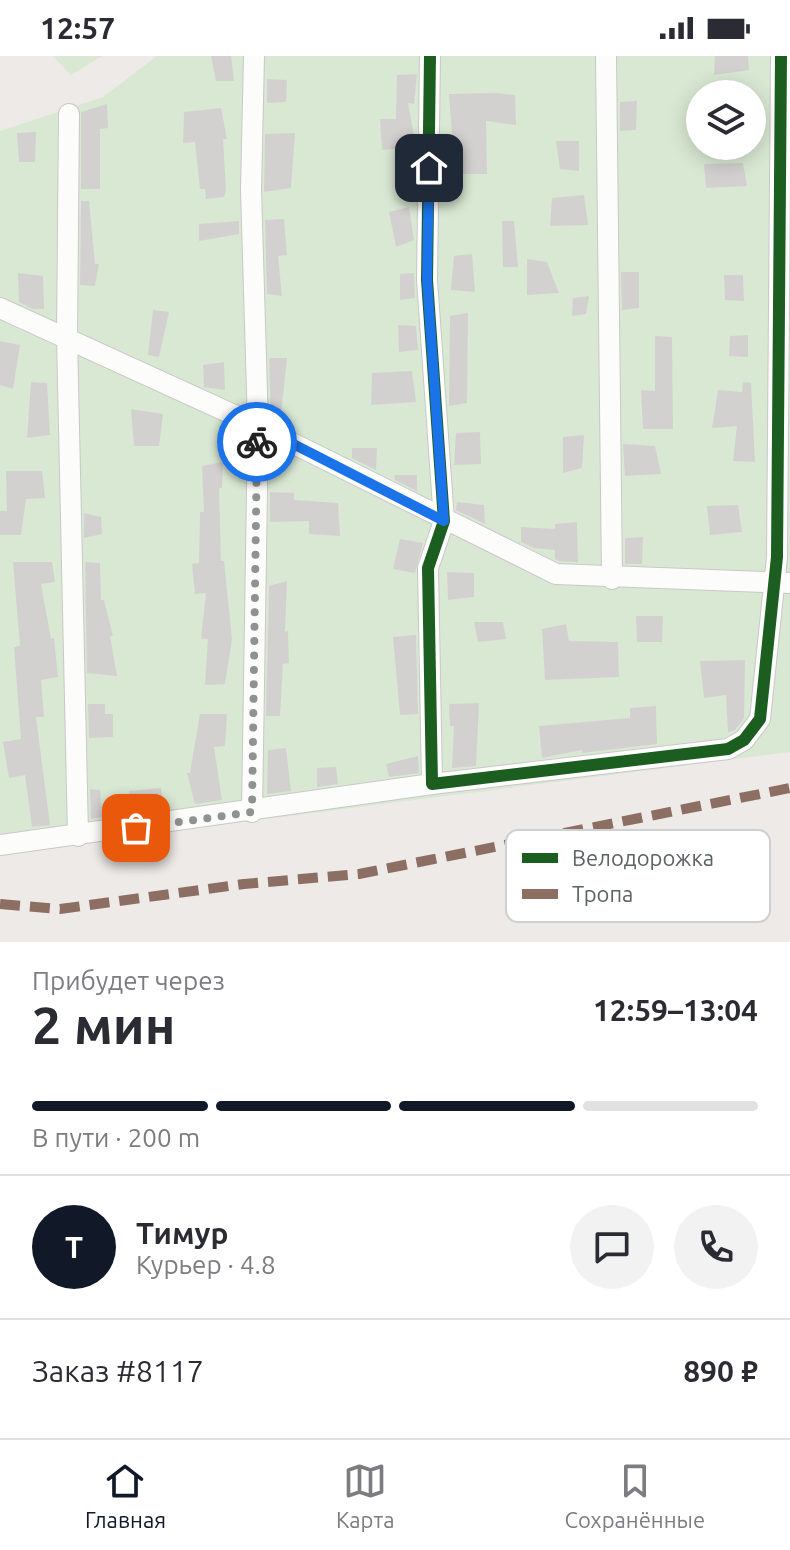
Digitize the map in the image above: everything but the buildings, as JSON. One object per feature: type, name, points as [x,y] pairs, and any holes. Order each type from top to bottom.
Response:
[{"type":"street","points":[[252,812],[258,426],[251,189],[254,56]]},
{"type":"street","points":[[430,56],[427,280],[444,521],[428,568],[432,784]]},
{"type":"street","points":[[606,56],[612,579]]},
{"type":"street","points":[[0,845],[252,812],[432,784],[728,749],[744,740],[760,719],[781,583],[777,557],[781,56]]},
{"type":"street","points":[[69,114],[67,337],[78,836]]},
{"type":"street","points":[[0,308],[258,426],[556,574],[612,579],[781,583]]},
{"type":"green space","points":[[53,56],[102,56],[71,75]]},
{"type":"green space","points":[[157,56],[790,56],[790,752],[0,853],[0,131],[103,97]]},
{"type":"marked path","points":[[580,830],[790,788]]},
{"type":"marked path","points":[[0,904],[60,909],[244,884],[359,874],[506,845]]},
{"type":"cycle path","points":[[430,56],[427,280],[444,521],[428,568],[432,784],[728,749],[744,740],[760,719],[777,557],[781,56]]},
{"type":"way so far","points":[[136,828],[252,812],[257,442]]},
{"type":"route","points":[[257,442],[258,426],[444,521],[427,280],[429,168]]}]
